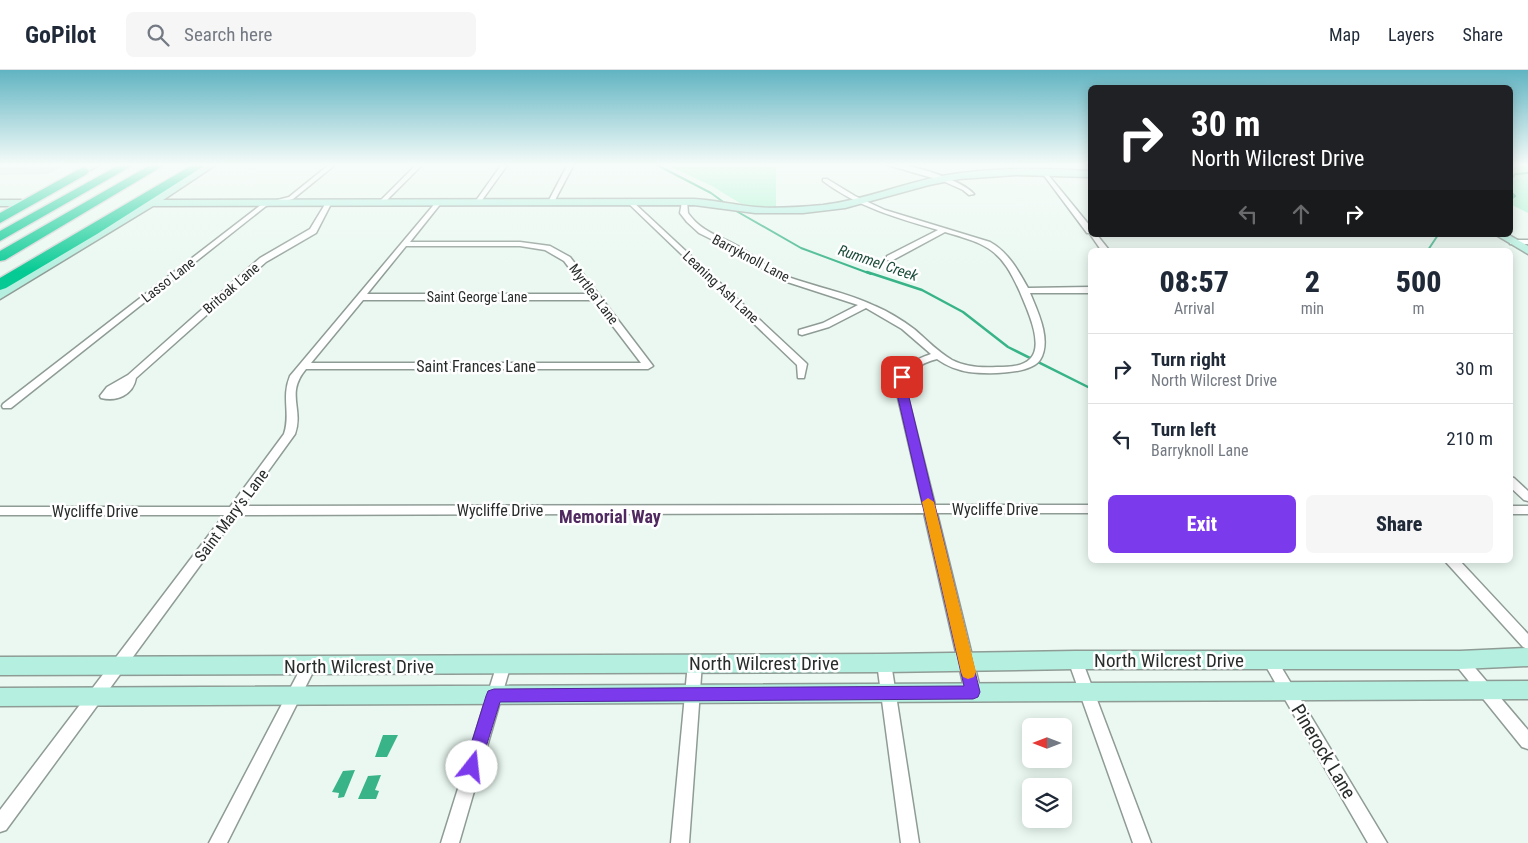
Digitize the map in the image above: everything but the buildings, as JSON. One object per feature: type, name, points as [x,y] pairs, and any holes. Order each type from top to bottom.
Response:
[{"type":"highway","points":[[0,220],[34,200]]},
{"type":"highway","points":[[0,224],[43,200]]},
{"type":"highway","points":[[0,237],[65,200]]},
{"type":"highway","points":[[0,248],[83,200]]},
{"type":"highway","points":[[0,258],[99,200]]},
{"type":"highway","points":[[0,271],[118,200]]},
{"type":"highway","points":[[0,284],[140,200]]},
{"type":"main road","points":[[0,214],[27,200]]},
{"type":"main road","points":[[0,295],[155,200]]},
{"type":"main road","points":[[152,202],[685,202],[721,204],[763,210],[812,209],[867,200]]},
{"type":"main road","points":[[0,203],[21,203]]},
{"type":"main road","points":[[1505,237],[1528,251]]},
{"type":"main road","name":"North Wilcrest Drive","points":[[0,666],[884,663],[1269,659],[1460,660],[1528,657]]},
{"type":"main road","name":"North Wilcrest Drive","points":[[0,697],[295,694],[494,696],[1528,690]]},
{"type":"street","name":"Lasso Lane","points":[[7,406],[264,205],[284,200]]},
{"type":"street","points":[[857,200],[989,245],[1007,259],[1023,290],[1088,290]]},
{"type":"street","points":[[1066,200],[1088,228]]},
{"type":"street","name":"Britoak Lane","points":[[131,377],[263,260],[313,231],[329,202]]},
{"type":"street","name":"Saint Mary's Lane","points":[[0,824],[288,437],[292,418],[288,398],[289,388],[295,376],[439,202]]},
{"type":"street","name":"Leaning Ash Lane","points":[[630,202],[802,364],[801,376]]},
{"type":"street","name":"Barryknoll Lane","points":[[685,202],[684,213],[694,227],[737,248],[769,271],[789,280],[865,304],[911,331],[936,356],[959,367],[978,370],[998,370],[1028,364],[1035,360],[1037,355],[1038,326],[1033,309],[1023,290]]},
{"type":"street","points":[[890,258],[944,230]]},
{"type":"street","points":[[1095,237],[1103,248]]},
{"type":"street","points":[[1514,242],[1528,242]]},
{"type":"street","name":"Myrtlea Lane","points":[[405,244],[520,244],[547,248],[567,259],[648,366]]},
{"type":"street","name":"Saint George Lane","points":[[360,297],[595,297]]},
{"type":"street","points":[[802,332],[826,325],[865,304]]},
{"type":"street","points":[[936,356],[914,364],[906,370],[900,385],[973,692]]},
{"type":"street","name":"Saint Frances Lane","points":[[304,366],[648,366]]},
{"type":"street","points":[[1513,483],[1528,497]]},
{"type":"street","name":"Wycliffe Drive","points":[[0,511],[1088,509]]},
{"type":"street","points":[[1513,510],[1528,510]]},
{"type":"street","points":[[1454,563],[1528,643]]},
{"type":"street","name":"Pinerock Lane","points":[[1269,659],[1378,843]]},
{"type":"street","points":[[1075,660],[1142,843]]},
{"type":"street","points":[[1460,660],[1528,742]]},
{"type":"street","points":[[680,843],[695,663]]},
{"type":"street","points":[[884,663],[910,843]]},
{"type":"street","points":[[450,843],[504,664]]},
{"type":"street","points":[[218,843],[309,666]]},
{"type":"shaded area","points":[[735,200],[776,200],[776,209],[743,205]]},
{"type":"shaded area","points":[[1513,200],[1528,200],[1528,213],[1513,206]]},
{"type":"shaded area","points":[[383,735],[398,735],[387,757],[375,757]]},
{"type":"shaded area","points":[[355,770],[344,797],[338,798],[339,793],[332,792],[343,771]]},
{"type":"shaded area","points":[[381,775],[375,790],[379,791],[376,799],[358,799],[368,776]]},
{"type":"waterway","name":"Rummel Creek","points":[[721,200],[726,204]]},
{"type":"waterway","name":"Rummel Creek","points":[[731,208],[801,248],[871,274]]},
{"type":"waterway","name":"Rummel Creek","points":[[1429,248],[1437,237]]},
{"type":"waterway","name":"Rummel Creek","points":[[867,272],[922,290],[963,312],[1008,347],[1088,387]]},
{"type":"slow traffic","points":[[928,502],[968,672]]},
{"type":"district","name":"Memorial Way","points":[[610,517]]},
{"type":"route","points":[[472,767],[494,696],[973,692],[900,385],[902,377]]}]
